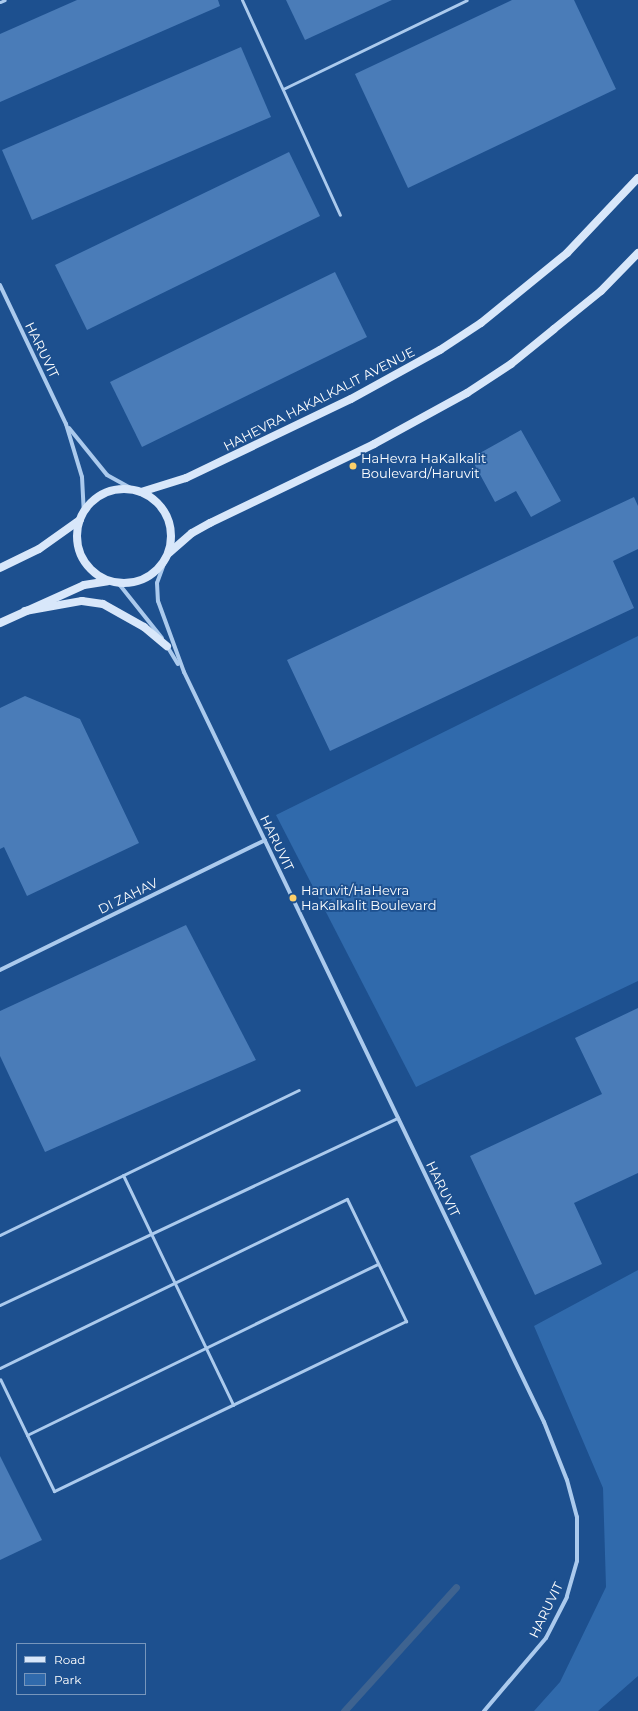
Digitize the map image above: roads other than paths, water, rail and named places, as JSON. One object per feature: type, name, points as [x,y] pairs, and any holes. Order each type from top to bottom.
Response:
[{"type":"main road","name":"HAHEVRA HAKALKALIT AVENUE","points":[[141,492],[186,478],[351,399],[440,350],[482,323],[567,253],[638,178]]},
{"type":"main road","points":[[168,553],[192,533],[210,523],[374,444],[467,393],[511,364],[560,325],[601,291],[638,253]]},
{"type":"main road","points":[[118,489],[141,492],[154,499],[164,510],[170,524],[172,538],[168,553],[165,561],[145,579],[119,584],[108,581],[95,573],[85,562],[78,549],[77,534],[80,520],[84,511],[105,493],[118,489]]},
{"type":"main road","points":[[0,568],[38,549],[80,520]]},
{"type":"main road","points":[[0,623],[84,585],[108,581]]},
{"type":"main road","points":[[25,611],[82,601],[103,604],[144,627],[167,646]]},
{"type":"street","name":"HARUVIT","points":[[0,285],[66,424],[82,478],[84,511]]},
{"type":"street","name":"HARUVIT","points":[[66,424],[92,460],[107,475],[132,490]]},
{"type":"street","name":"HARUVIT","points":[[165,561],[157,583],[158,601],[184,672],[544,1422],[567,1480],[577,1517],[577,1561],[567,1597],[546,1638],[484,1711]]},
{"type":"street","name":"HARUVIT","points":[[119,584],[149,618],[184,672]]},
{"type":"street","name":"DI ZAHAV","points":[[0,970],[264,840]]},
{"type":"lane","points":[[0,2],[5,0]]},
{"type":"lane","points":[[242,0],[340,215]]},
{"type":"lane","points":[[282,89],[467,0]]},
{"type":"lane","points":[[0,1235],[299,1090]]},
{"type":"lane","points":[[0,1305],[398,1118]]},
{"type":"lane","points":[[123,1175],[233,1405]]},
{"type":"lane","points":[[0,1368],[346,1199],[406,1321],[54,1492],[0,1379]]},
{"type":"lane","points":[[27,1435],[378,1264]]},
{"type":"waterway","points":[[344,1711],[456,1587]]},
{"type":"place","name":"HaHevra HaKalkalit Boulevard/Haruvit","points":[[353,466]]},
{"type":"place","name":"Haruvit/HaHevra HaKalkalit Boulevard","points":[[293,898]]}]
